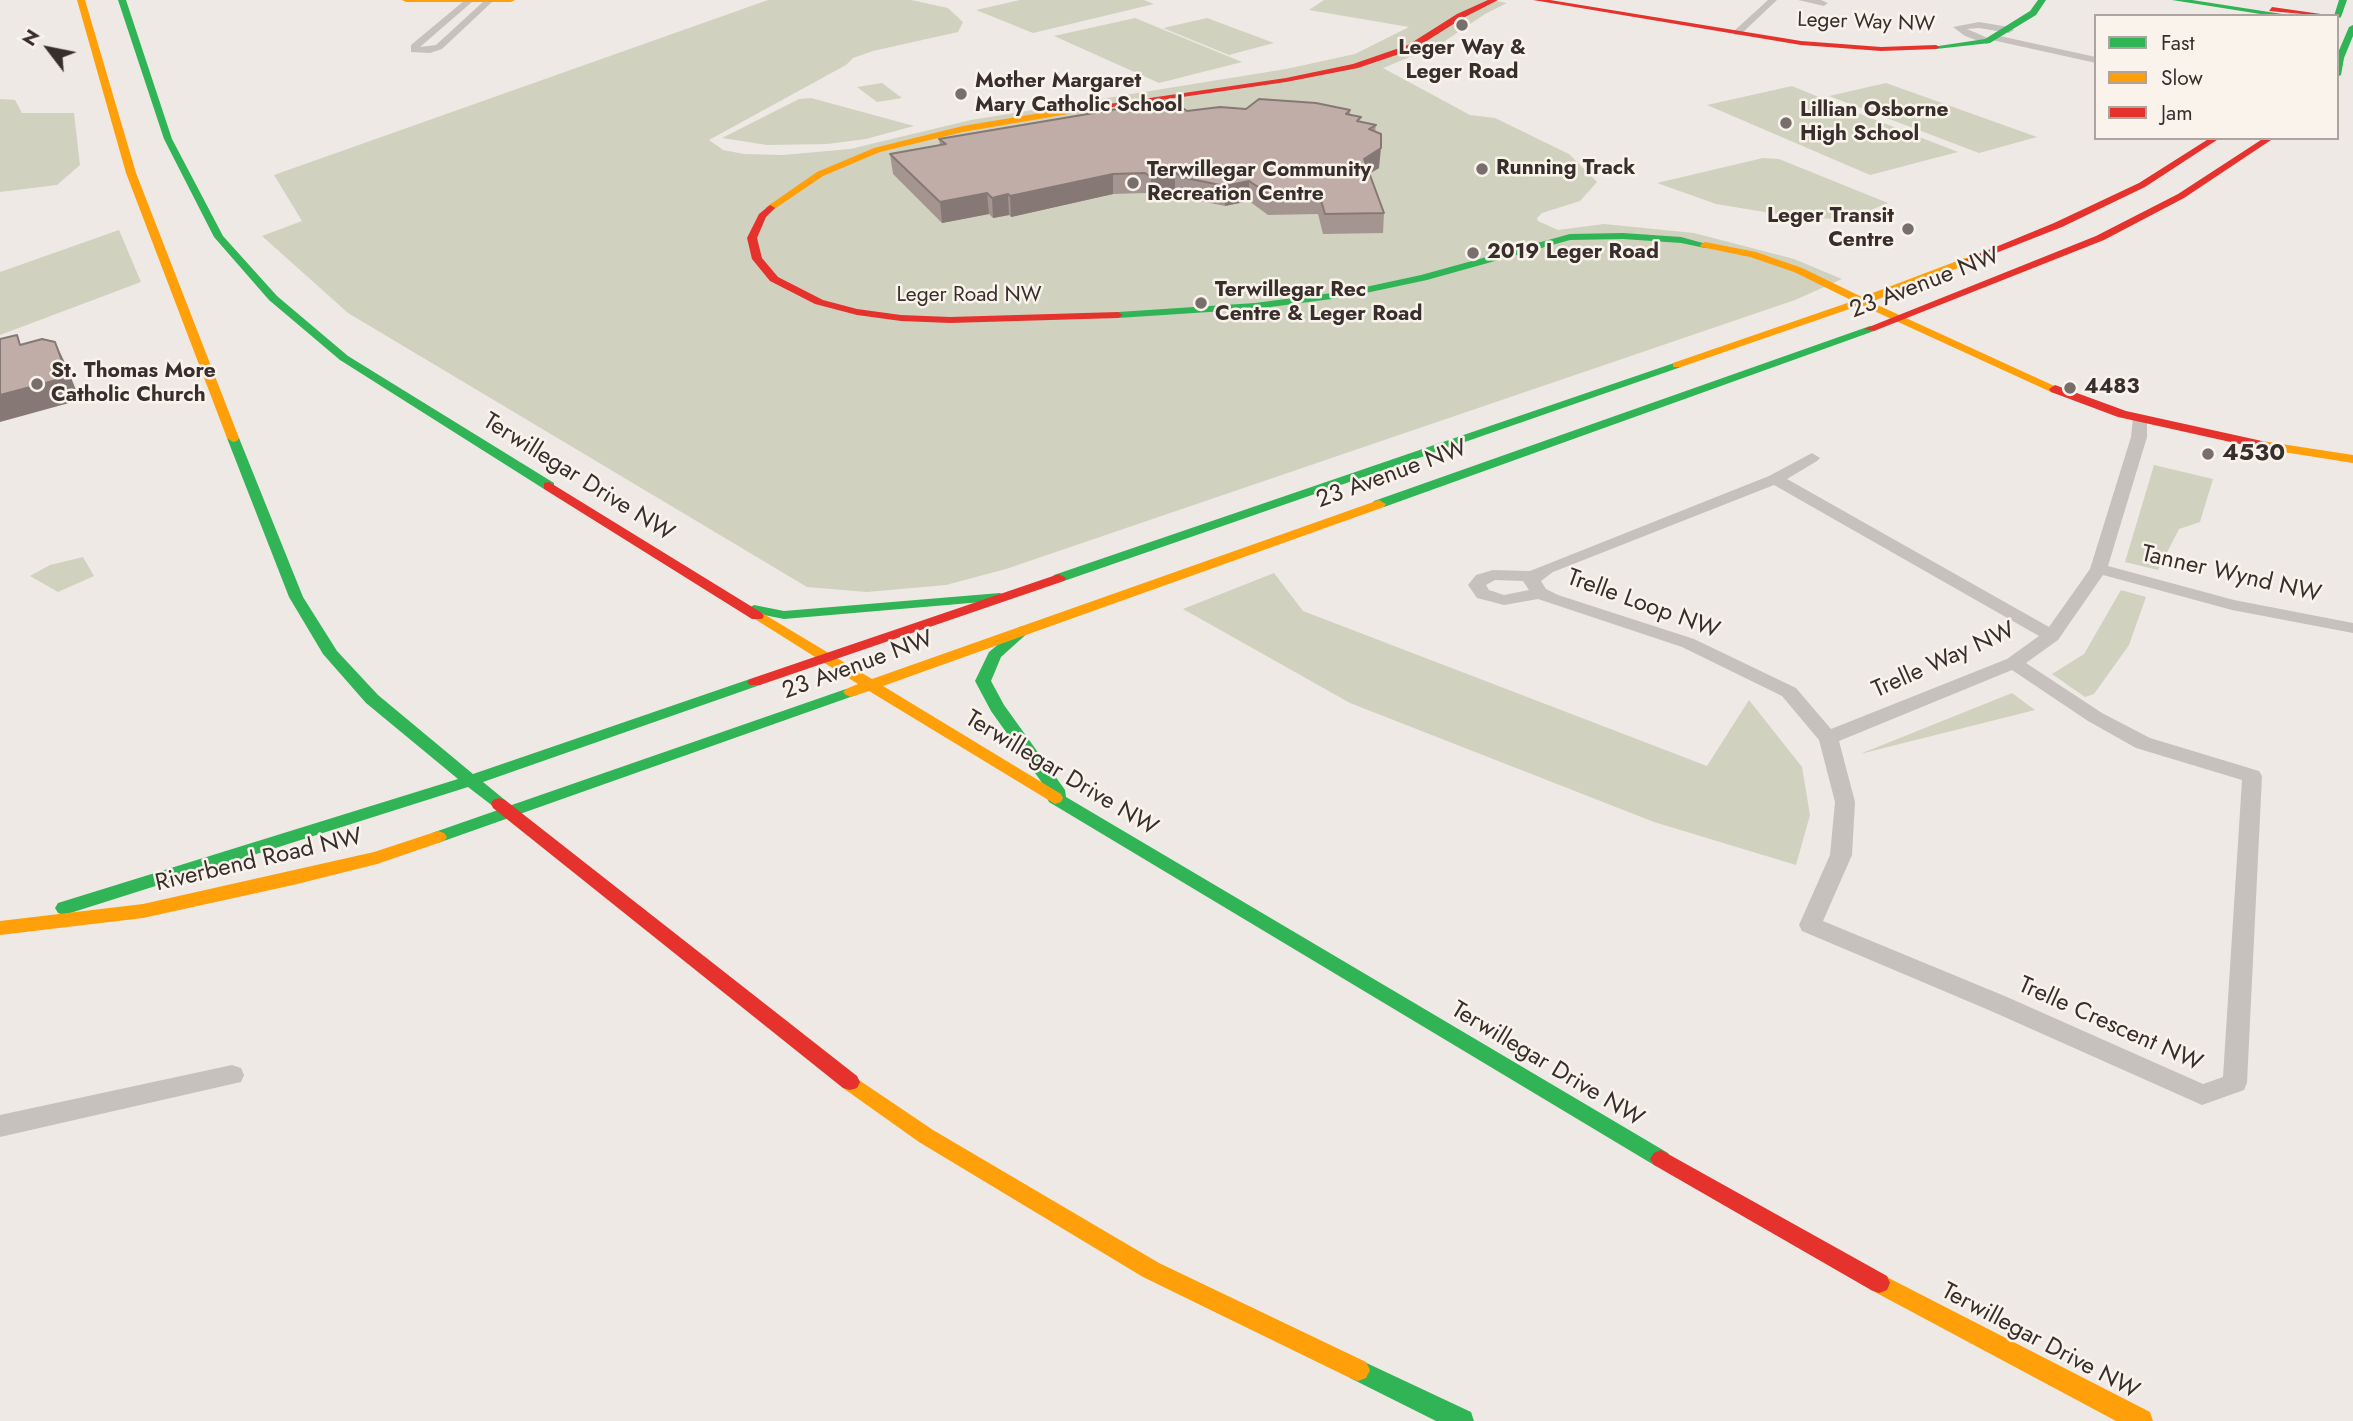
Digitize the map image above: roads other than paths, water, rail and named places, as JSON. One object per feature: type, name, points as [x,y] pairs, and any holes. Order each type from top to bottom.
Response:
[{"type":"main road","points":[[81,0],[131,173],[296,597],[331,654],[372,699],[469,781],[831,1069],[926,1136],[1151,1270],[1462,1421]]},
{"type":"main road","name":"Terwillegar Drive NW","points":[[122,0],[130,32],[174,151],[219,237],[272,298],[344,358],[735,603],[826,656],[870,687],[1616,1133],[1813,1247],[2141,1421]]},
{"type":"main road","points":[[406,0],[511,0]]},
{"type":"main road","name":"Leger Road NW","points":[[1494,0],[1460,16],[1411,47],[1354,66],[1286,80],[1171,94],[963,129],[877,150],[820,174],[780,199],[762,215],[752,238],[753,249],[757,259],[774,279],[819,302],[879,315],[950,320],[1120,315],[1255,306],[1347,294],[1423,278],[1570,237],[1623,236],[1681,240],[1722,247],[1798,270],[1895,317],[2065,393],[2140,418],[2261,446],[2353,459]]},
{"type":"main road","name":"Leger Way NW","points":[[1537,0],[1801,43],[1881,49],[1953,46],[1997,36],[2034,13],[2042,0]]},
{"type":"main road","points":[[2176,0],[2213,1],[2307,14]]},
{"type":"main road","points":[[2213,1],[2281,14]]},
{"type":"main road","points":[[2339,64],[2353,24]]},
{"type":"main road","points":[[2339,74],[2353,56]]},
{"type":"main road","name":"23 Avenue NW","points":[[469,781],[826,656],[1848,312],[1863,301],[2037,234],[2142,185],[2213,140]]},
{"type":"main road","name":"23 Avenue NW","points":[[510,813],[1877,327],[1895,317],[2100,237],[2181,196],[2267,140]]},
{"type":"main road","points":[[1895,317],[2033,248],[2037,234]]},
{"type":"main road","name":"Leger Road NW","points":[[1548,245],[1658,250],[1735,264],[1783,282]]},
{"type":"main road","points":[[1806,292],[1928,350]]},
{"type":"main road","points":[[1642,411],[1718,376],[1847,325],[1848,312]]},
{"type":"main road","points":[[735,603],[771,613],[801,614],[1000,597]]},
{"type":"main road","points":[[1024,630],[994,655],[983,681],[997,708],[1066,804]]},
{"type":"main road","name":"Riverbend Road NW","points":[[6,927],[469,781]]},
{"type":"main road","name":"Riverbend Road NW","points":[[6,927],[143,911],[293,879],[377,858],[510,813]]},
{"type":"street","points":[[1737,33],[1773,0]]},
{"type":"street","points":[[1802,0],[1825,4]]},
{"type":"street","points":[[468,2],[414,50],[439,47],[488,2]]},
{"type":"street","points":[[1997,36],[2094,60]]},
{"type":"street","name":"Trelle Way NW","points":[[1828,738],[2014,663],[2052,636],[2099,569],[2127,433],[2140,418]]},
{"type":"street","name":"Trelle Loop NW","points":[[1812,458],[1775,479],[1547,568],[1536,584],[1688,643],[1789,692],[1828,738]]},
{"type":"street","points":[[1775,479],[2052,636]]},
{"type":"street","name":"Tanner Wynd NW","points":[[2099,569],[2232,605],[2353,628]]},
{"type":"street","name":"Trelle Crescent NW","points":[[1828,738],[1846,803],[1841,855],[1810,925],[1999,1004],[2202,1095],[2235,1083],[2252,776],[2143,743],[2095,717],[2014,663]]},
{"type":"street","points":[[0,1126],[232,1075]]},
{"type":"place","name":"Leger Way & Leger Road","points":[[1462,25]]},
{"type":"place","name":"Mother Margaret Mary Catholic School","points":[[961,94]]},
{"type":"place","name":"Lillian Osborne High School","points":[[1786,123]]},
{"type":"place","name":"Running Track","points":[[1482,169]]},
{"type":"place","name":"Terwillegar Community Recreation Centre","points":[[1133,183]]},
{"type":"place","name":"Leger Transit Centre","points":[[1908,229]]},
{"type":"place","name":"2019 Leger Road","points":[[1473,253]]},
{"type":"place","name":"Terwillegar Rec Centre & Leger Road","points":[[1201,303]]},
{"type":"place","name":"St. Thomas More Catholic Church","points":[[37,384]]},
{"type":"place","name":"4483","points":[[2070,388]]},
{"type":"place","name":"4530","points":[[2208,454]]}]
